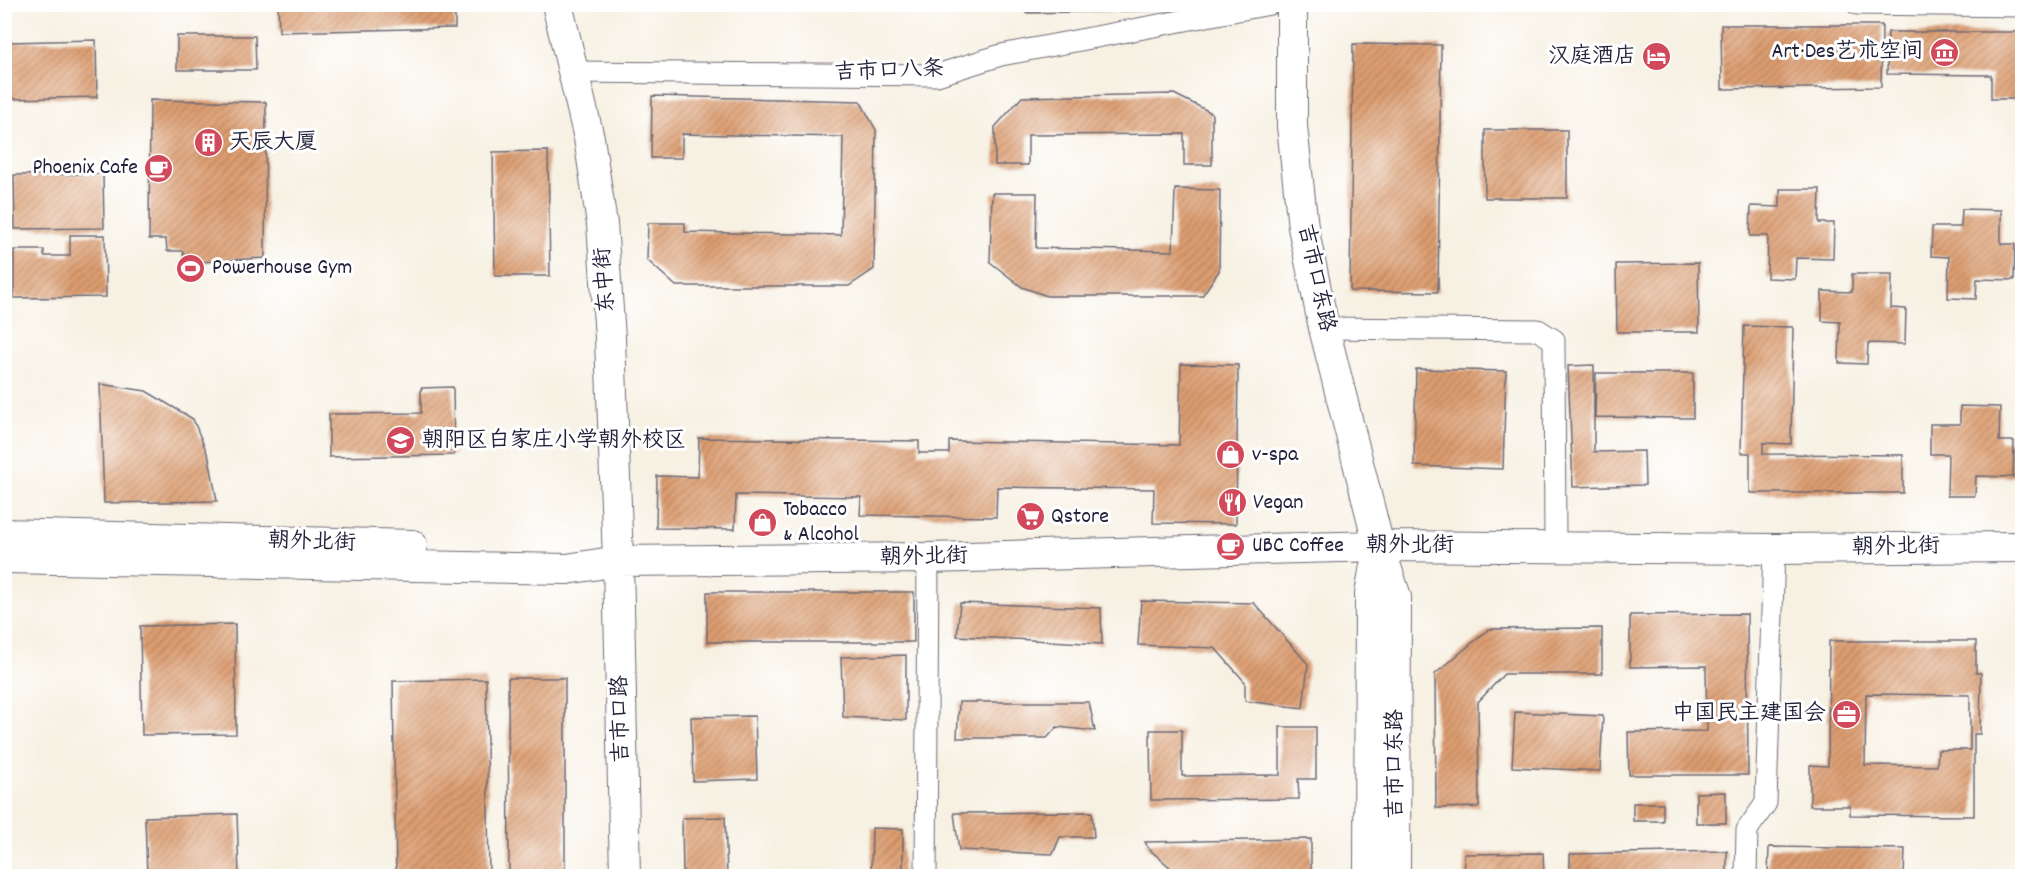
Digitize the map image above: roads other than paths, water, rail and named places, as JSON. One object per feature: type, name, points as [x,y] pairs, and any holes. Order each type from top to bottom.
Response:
[{"type":"street","name":"东中街","points":[[556,4],[589,138],[602,224],[610,338],[618,561]]},
{"type":"street","name":"吉市口八条","points":[[572,72],[937,75],[1001,55],[1270,4]]},
{"type":"street","name":"吉市口东路","points":[[1292,4],[1292,126],[1303,227],[1324,328],[1379,546],[1396,597],[1395,876]]},
{"type":"street","points":[[1857,4],[2022,6]]},
{"type":"street","points":[[1324,328],[1538,330],[1554,340],[1555,546]]},
{"type":"street","name":"朝外北街","points":[[4,534],[565,550],[618,561]]},
{"type":"street","name":"吉市口东路","points":[[1369,876],[1370,594],[1379,546]]},
{"type":"street","name":"朝外北街","points":[[4,558],[567,569],[618,561],[928,558],[1379,546],[1774,549],[2022,547]]},
{"type":"street","points":[[1746,876],[1747,830],[1766,803],[1774,549]]},
{"type":"street","points":[[926,876],[928,558]]},
{"type":"street","name":"吉市口路","points":[[618,561],[625,876]]},
{"type":"place","name":"Art·Des艺术空间","points":[[1944,52]]},
{"type":"place","name":"汉庭酒店","points":[[1657,57]]},
{"type":"place","name":"天辰大厦","points":[[208,143]]},
{"type":"place","name":"Phoenix Cafe","points":[[159,168]]},
{"type":"place","name":"Powerhouse Gym","points":[[191,268]]},
{"type":"place","name":"朝阳区白家庄小学朝外校区","points":[[401,441]]},
{"type":"place","name":"v-spa","points":[[1231,455]]},
{"type":"place","name":"Vegan","points":[[1232,503]]},
{"type":"place","name":"Qstore","points":[[1030,517]]},
{"type":"place","name":"Tobacco & Alcohol","points":[[762,523]]},
{"type":"place","name":"UBC Coffee","points":[[1231,546]]},
{"type":"place","name":"中国民主建国会","points":[[1847,714]]}]
